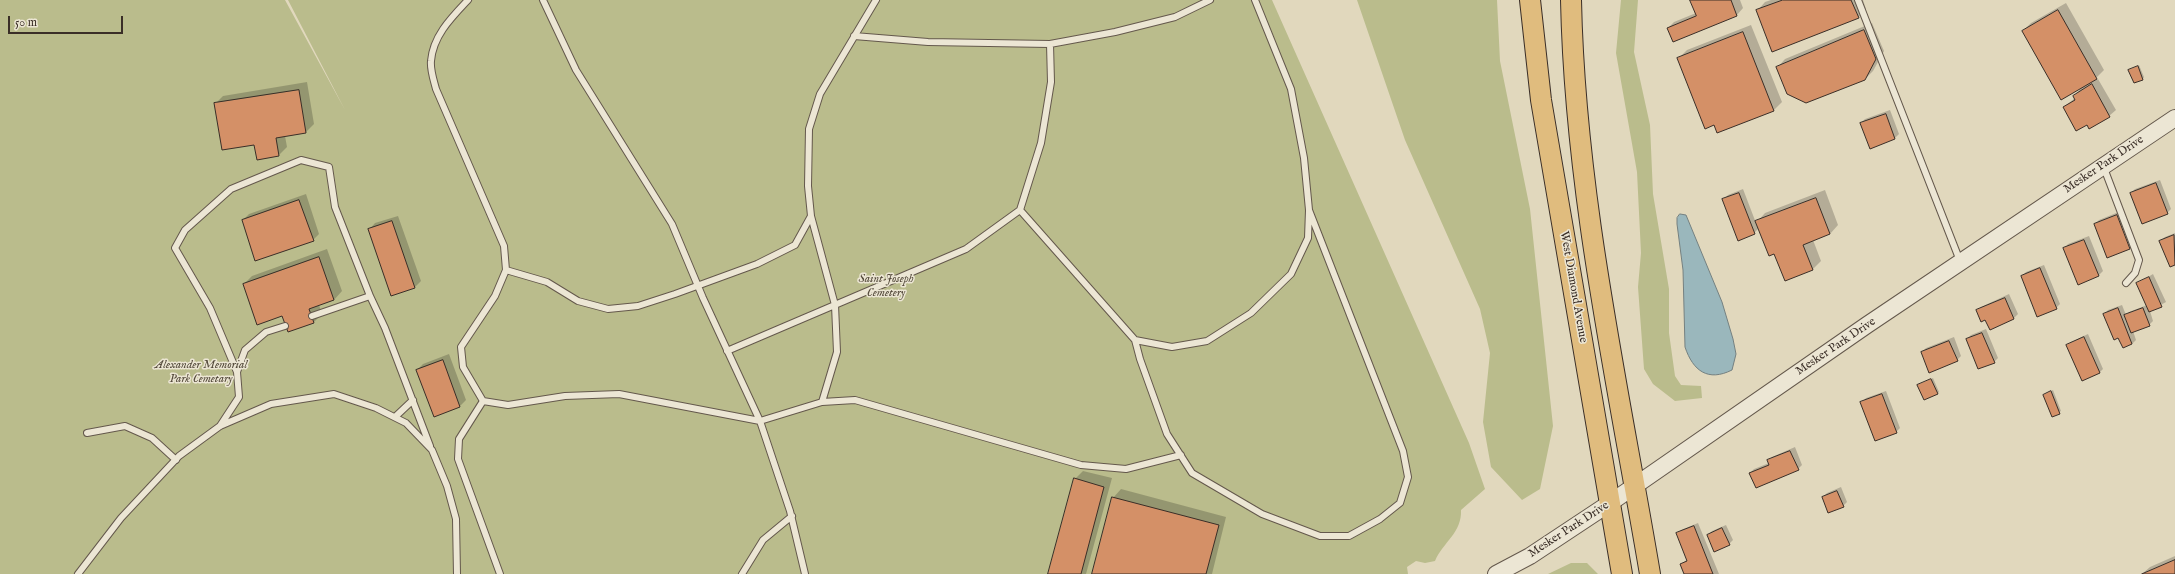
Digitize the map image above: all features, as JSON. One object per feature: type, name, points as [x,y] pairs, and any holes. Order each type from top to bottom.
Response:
[{"type":"main road","name":"West Diamond Avenue","points":[[1530,0],[1541,100],[1622,574]]},
{"type":"main road","points":[[1571,0],[1572,64],[1582,171],[1650,574]]},
{"type":"street","name":"Mesker Park Drive","points":[[1496,574],[1530,556],[1610,503],[1961,262],[2175,118]]},
{"type":"lane","points":[[468,0],[436,39],[431,62],[436,90],[504,246],[506,270],[495,296],[461,347],[463,367],[483,401]]},
{"type":"lane","points":[[543,0],[576,70],[672,224],[697,284],[760,421],[792,516],[805,574]]},
{"type":"lane","points":[[822,402],[837,352],[834,305],[811,216],[808,186],[809,129],[820,94],[876,0]]},
{"type":"lane","points":[[854,36],[928,42],[1050,44],[1115,32],[1175,17],[1210,0]]},
{"type":"lane","points":[[1135,340],[1172,347],[1207,341],[1251,313],[1291,274],[1308,238],[1309,210],[1304,158],[1291,89],[1255,0]]},
{"type":"lane","points":[[1858,0],[1961,262]]},
{"type":"lane","points":[[727,351],[966,249],[1020,210],[1042,135],[1051,82],[1050,44]]},
{"type":"lane","points":[[220,426],[239,397],[237,372],[210,308],[174,248],[185,230],[231,188],[301,160],[329,167],[335,207],[370,296],[385,328],[447,486],[456,519],[457,574]]},
{"type":"lane","points":[[2103,166],[2139,260],[2135,273],[2126,283]]},
{"type":"lane","points":[[1020,210],[1135,340],[1140,359],[1167,434],[1192,473],[1262,514],[1320,536],[1349,536],[1380,519],[1400,503],[1408,477],[1403,451],[1309,210]]},
{"type":"lane","points":[[506,270],[547,282],[578,301],[608,310],[638,306],[757,264],[795,245],[811,216]]},
{"type":"lane","points":[[312,316],[370,296]]},
{"type":"lane","points":[[237,372],[245,350],[266,332],[285,326]]},
{"type":"lane","points":[[78,574],[121,518],[176,460],[220,426],[271,404],[334,394],[376,408],[406,423],[432,450]]},
{"type":"lane","points":[[483,401],[508,405],[565,396],[619,394],[760,421],[822,402],[855,400],[1081,464],[1126,469],[1181,455]]},
{"type":"lane","points":[[395,417],[413,400]]},
{"type":"lane","points":[[483,401],[459,439],[458,459],[500,574]]},
{"type":"lane","points":[[87,434],[125,426],[152,438],[176,460]]},
{"type":"lane","points":[[742,574],[763,540],[792,516]]},
{"type":"green space","name":"Saint Joseph Cemetery","points":[[0,0],[285,0],[345,110],[288,0],[1272,0],[1469,443],[1485,489],[1461,510],[1458,525],[1455,531],[1438,554],[1435,561],[1425,563],[1416,561],[1407,567],[1408,574],[0,574]]},
{"type":"green space","points":[[1357,0],[1497,0],[1500,61],[1530,209],[1553,426],[1540,489],[1522,500],[1491,467],[1483,422],[1490,353],[1480,309],[1405,140]]},
{"type":"green space","points":[[1621,0],[1638,0],[1634,52],[1650,125],[1653,194],[1669,289],[1669,333],[1675,376],[1681,385],[1701,386],[1702,398],[1675,401],[1653,384],[1644,369],[1638,287],[1641,253],[1637,172],[1616,53]]},
{"type":"green space","points":[[1571,563],[1587,563],[1598,574],[1548,574]]},
{"type":"water","points":[[1680,214],[1686,215],[1722,302],[1733,339],[1736,354],[1732,370],[1716,375],[1702,372],[1697,368],[1688,355],[1685,347],[1683,270],[1677,224],[1677,218]]},
{"type":"building","points":[[1690,0],[1731,0],[1737,16],[1673,42],[1667,28],[1696,16]]},
{"type":"building","points":[[1783,0],[1851,0],[1859,18],[1772,52],[1756,10]]},
{"type":"building","points":[[2058,10],[2097,79],[2061,100],[2022,31]]},
{"type":"building","points":[[1864,30],[1876,59],[1865,80],[1806,103],[1787,94],[1776,67]]},
{"type":"building","points":[[1743,32],[1774,111],[1717,133],[1714,125],[1705,129],[1677,58]]},
{"type":"building","points":[[2138,66],[2143,80],[2134,83],[2128,70]]},
{"type":"building","points":[[2092,84],[2110,117],[2089,129],[2087,125],[2076,131],[2063,107],[2075,100],[2073,96]]},
{"type":"building","points":[[299,90],[306,133],[276,138],[279,156],[257,160],[254,145],[222,150],[214,103]]},
{"type":"building","points":[[1886,114],[1895,139],[1870,149],[1860,123]]},
{"type":"building","points":[[2156,183],[2168,214],[2142,224],[2130,193]]},
{"type":"building","points":[[1739,193],[1755,234],[1738,241],[1722,199]]},
{"type":"building","points":[[1816,198],[1830,234],[1803,245],[1813,270],[1785,281],[1774,254],[1769,256],[1755,221]]},
{"type":"building","points":[[299,200],[314,241],[255,261],[242,220]]},
{"type":"building","points":[[2117,215],[2130,249],[2107,258],[2094,224]]},
{"type":"building","points":[[392,221],[415,288],[391,296],[368,229]]},
{"type":"building","points":[[2174,235],[2175,265],[2170,267],[2159,241]]},
{"type":"building","points":[[2084,240],[2099,276],[2078,285],[2063,248]]},
{"type":"building","points":[[319,257],[334,300],[309,309],[314,323],[288,332],[282,316],[257,325],[243,284]]},
{"type":"building","points":[[2040,268],[2057,309],[2037,317],[2021,276]]},
{"type":"building","points":[[2149,277],[2162,307],[2149,312],[2136,283]]},
{"type":"building","points":[[2005,298],[2014,319],[1990,330],[1985,320],[1981,322],[1976,310]]},
{"type":"building","points":[[2118,308],[2132,344],[2123,348],[2118,338],[2114,340],[2103,314]]},
{"type":"building","points":[[2143,308],[2150,326],[2131,333],[2124,315]]},
{"type":"building","points":[[1982,333],[1995,363],[1978,369],[1966,339]]},
{"type":"building","points":[[2084,337],[2100,373],[2082,381],[2066,345]]},
{"type":"building","points":[[1949,341],[1958,361],[1929,373],[1921,352]]},
{"type":"building","points":[[443,360],[460,407],[434,417],[416,370]]},
{"type":"building","points":[[1931,379],[1938,394],[1924,400],[1917,385]]},
{"type":"building","points":[[2051,391],[2060,414],[2052,417],[2043,395]]},
{"type":"building","points":[[1882,394],[1897,433],[1875,441],[1860,402]]},
{"type":"building","points":[[1790,451],[1799,470],[1756,488],[1749,473],[1769,465],[1767,460]]},
{"type":"building","points":[[1074,478],[1104,487],[1081,574],[1048,574]]},
{"type":"building","points":[[1837,491],[1844,507],[1828,513],[1822,497]]},
{"type":"building","points":[[1112,497],[1219,525],[1206,574],[1092,574]]},
{"type":"building","points":[[1694,526],[1713,574],[1684,574],[1680,564],[1687,561],[1676,533]]},
{"type":"building","points":[[1722,528],[1730,545],[1714,552],[1707,535]]},
{"type":"building","points":[[2175,560],[2175,574],[2142,574]]},
{"type":"park label","name":"Alexander Memorial Park Cemetary","points":[[201,373]]}]
